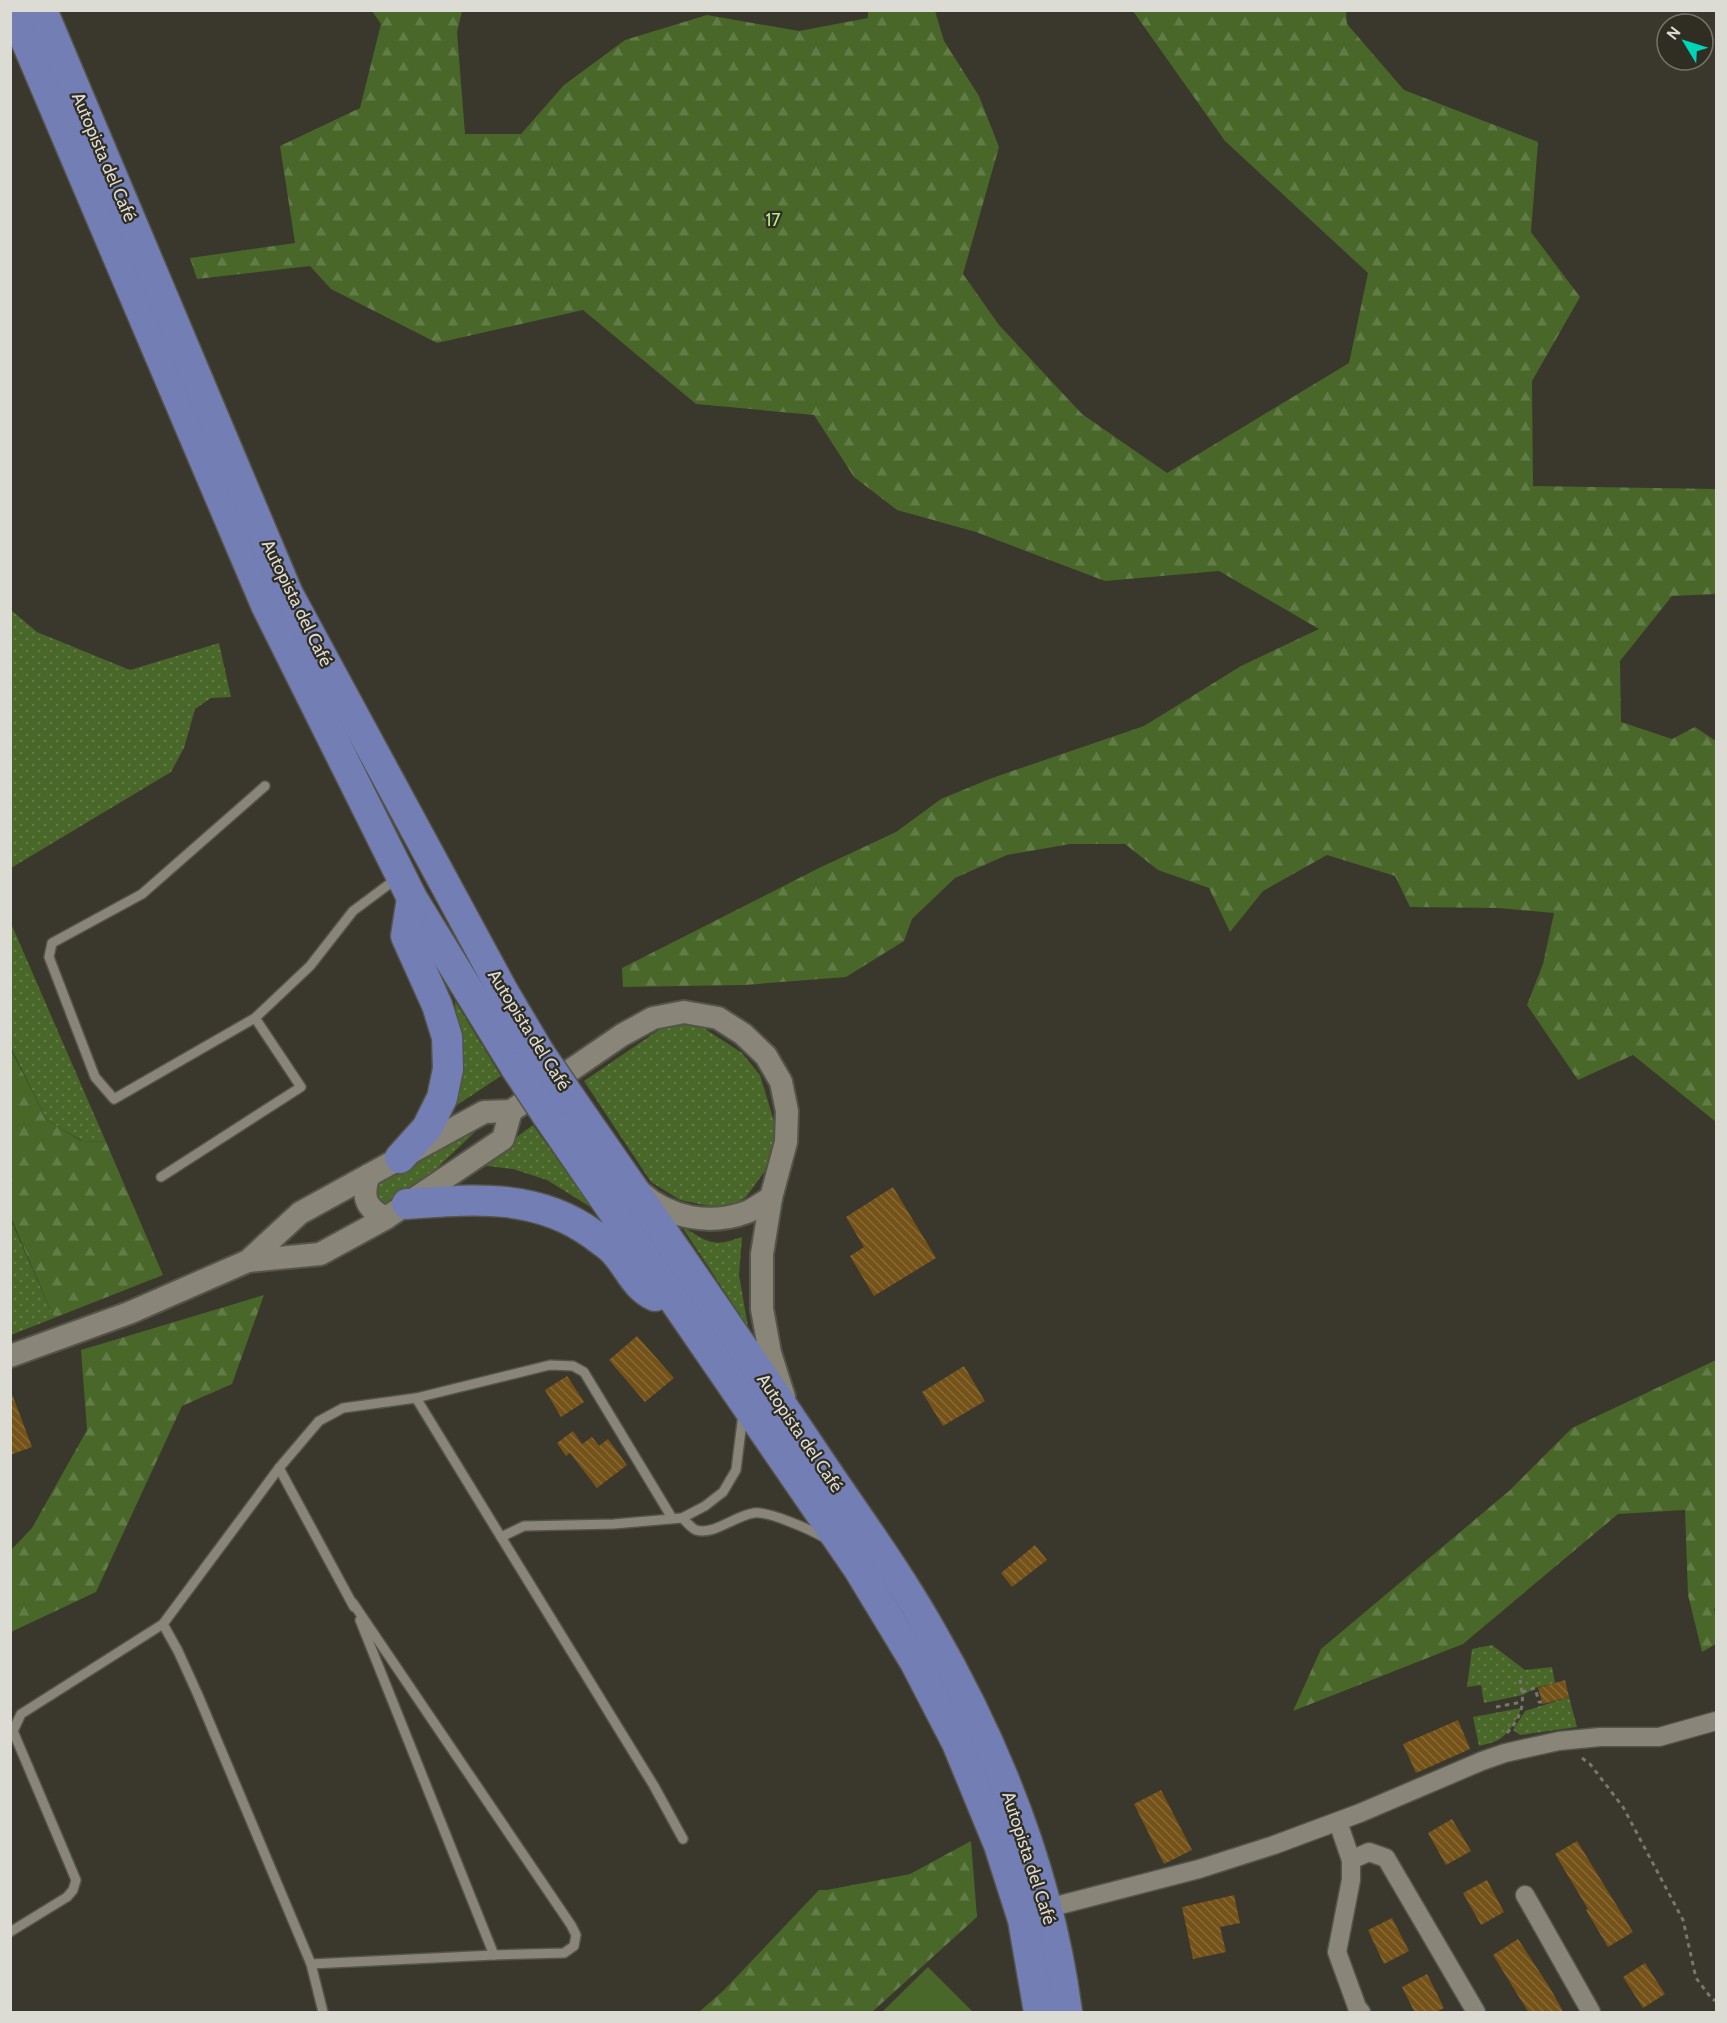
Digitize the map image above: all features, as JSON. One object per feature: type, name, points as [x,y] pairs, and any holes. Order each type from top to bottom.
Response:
[{"type":"highway","name":"Autopista del Café","points":[[13,10],[266,605],[407,887],[528,1060],[572,1099],[790,1415],[905,1589],[966,1695],[1008,1791],[1030,1849],[1048,1908],[1056,1941],[1067,2013]]},
{"type":"highway","name":"Autopista del Café","points":[[42,10],[288,594],[504,993],[547,1115],[846,1551],[890,1618],[947,1722],[999,1845],[1023,1920],[1039,2013]]},
{"type":"highway","points":[[400,1158],[427,1128],[442,1098],[448,1069],[447,1037],[437,1005],[406,936],[407,887]]},
{"type":"highway","points":[[397,1211],[482,1200],[517,1202],[552,1212],[581,1226],[612,1249],[644,1292],[678,1305]]},
{"type":"street","points":[[248,1261],[300,1212],[484,1112],[511,1111],[622,1035],[653,1018],[684,1012],[718,1018],[743,1034],[766,1056],[781,1082],[787,1111],[786,1142],[771,1198],[762,1254],[762,1309],[770,1353],[790,1415]]},
{"type":"street","points":[[10,1356],[129,1313],[248,1261],[320,1254],[397,1211],[503,1139],[511,1111]]},
{"type":"street","points":[[369,1175],[365,1185],[365,1196],[369,1206],[377,1214],[397,1211]]},
{"type":"street","points":[[625,1178],[645,1196],[668,1211],[694,1218],[721,1219],[748,1212],[771,1198]]},
{"type":"street","points":[[1048,1908],[1199,1869],[1274,1845],[1338,1822],[1482,1761],[1505,1754],[1559,1741],[1600,1737],[1659,1737],[1716,1721]]},
{"type":"street","points":[[1338,1822],[1351,1860],[1351,1880],[1337,1952],[1361,2013]]},
{"type":"street","points":[[1351,1860],[1370,1852],[1386,1858],[1476,2013]]},
{"type":"street","points":[[1525,1895],[1591,2013]]},
{"type":"lane","points":[[265,786],[142,894],[52,944],[49,957],[95,1077],[114,1099],[255,1018],[310,966],[353,911],[407,887]]},
{"type":"lane","points":[[161,1177],[301,1087],[255,1018]]},
{"type":"lane","points":[[10,1932],[67,1897],[73,1890],[76,1880],[13,1731],[21,1714],[164,1624],[279,1468],[320,1421],[343,1408],[416,1398],[550,1365],[573,1366],[584,1372],[677,1518],[696,1530],[710,1531],[738,1517],[756,1512],[812,1531],[846,1551]]},
{"type":"lane","points":[[416,1398],[654,1786],[683,1839]]},
{"type":"lane","points":[[501,1537],[524,1526],[614,1524],[677,1518],[705,1506],[723,1492],[736,1470],[745,1403]]},
{"type":"lane","points":[[279,1468],[353,1603],[572,1925],[576,1935],[574,1946],[564,1953],[311,1964]]},
{"type":"lane","points":[[353,1603],[494,1955]]},
{"type":"lane","points":[[164,1624],[198,1695],[311,1964],[322,2013]]},
{"type":"path","points":[[1482,1761],[1509,1730],[1521,1712],[1520,1680]]},
{"type":"path","points":[[1522,1692],[1535,1688],[1539,1702],[1542,1702]]},
{"type":"path","points":[[1496,1707],[1522,1702]]},
{"type":"path","points":[[1559,1741],[1590,1764],[1623,1807],[1683,1920],[1696,1978],[1716,2001]]},
{"type":"green space","name":"17","points":[[372,11],[462,11],[457,32],[465,134],[521,134],[564,85],[625,40],[707,15],[799,31],[868,18],[868,11],[935,11],[944,41],[979,96],[999,147],[963,274],[999,325],[1082,414],[1167,473],[1349,363],[1368,273],[1225,141],[1133,11],[1346,11],[1347,24],[1404,90],[1538,142],[1531,232],[1580,297],[1532,381],[1533,486],[1716,489],[1716,594],[1672,596],[1620,661],[1621,722],[1672,739],[1695,727],[1716,741],[1716,1122],[1633,1055],[1578,1080],[1527,1005],[1543,964],[1554,913],[1498,908],[1410,907],[1395,876],[1327,855],[1263,891],[1230,932],[1209,888],[1158,870],[1125,844],[1070,844],[1007,855],[955,878],[912,919],[904,941],[846,977],[744,985],[623,987],[622,968],[819,868],[896,832],[941,799],[992,778],[1144,726],[1241,666],[1319,629],[1219,571],[1105,581],[976,532],[897,510],[854,477],[814,415],[696,404],[583,310],[437,343],[331,289],[310,266],[197,279],[190,258],[295,243],[280,146],[360,108],[381,24]]},
{"type":"green space","points":[[11,610],[37,632],[130,670],[219,643],[231,697],[211,698],[195,709],[184,748],[171,772],[11,868]]},
{"type":"green space","points":[[10,921],[106,1142],[82,1141],[47,1120],[11,1048]]},
{"type":"green space","points":[[455,1001],[501,1076],[451,1109],[457,1039]]},
{"type":"green space","points":[[666,1025],[699,1025],[742,1053],[760,1075],[777,1131],[765,1171],[746,1197],[733,1205],[714,1207],[680,1200],[651,1182],[584,1081]]},
{"type":"green space","points":[[10,1048],[47,1120],[81,1141],[106,1142],[163,1275],[54,1318],[11,1218]]},
{"type":"green space","points":[[533,1125],[592,1208],[547,1180],[513,1169],[479,1165]]},
{"type":"green space","points":[[478,1129],[395,1208],[386,1206],[376,1199],[373,1185],[387,1170]]},
{"type":"green space","points":[[10,1218],[54,1318],[11,1335],[10,1335]]},
{"type":"green space","points":[[682,1227],[705,1240],[717,1243],[742,1237],[739,1275],[748,1327]]},
{"type":"green space","points":[[264,1295],[232,1384],[182,1406],[96,1592],[11,1632],[11,1550],[32,1528],[87,1430],[81,1350]]},
{"type":"green space","points":[[1716,1360],[1716,1604],[1714,1610],[1716,1612],[1716,1644],[1702,1652],[1688,1595],[1685,1510],[1618,1514],[1463,1644],[1293,1711],[1321,1649],[1509,1491],[1572,1428]]},
{"type":"green space","points":[[1492,1645],[1525,1670],[1552,1667],[1555,1683],[1535,1688],[1523,1695],[1484,1703],[1481,1685],[1467,1687],[1472,1649]]},
{"type":"green space","points":[[1569,1697],[1577,1727],[1520,1735],[1513,1730],[1525,1711]]},
{"type":"green space","points":[[1521,1708],[1515,1721],[1502,1738],[1479,1746],[1473,1717]]},
{"type":"green space","points":[[971,1841],[977,1917],[872,2012],[699,2012],[724,1990],[819,1890],[910,1874]]},
{"type":"green space","points":[[928,1967],[973,2012],[882,2012]]},
{"type":"building","points":[[893,1187],[936,1258],[874,1296],[850,1256],[864,1247],[846,1217]]},
{"type":"building","points":[[637,1336],[674,1378],[645,1402],[609,1360]]},
{"type":"building","points":[[964,1366],[985,1401],[943,1426],[922,1392]]},
{"type":"building","points":[[567,1376],[584,1402],[561,1417],[545,1390]]},
{"type":"building","points":[[12,1394],[32,1447],[10,1455],[10,1395]]},
{"type":"building","points":[[573,1431],[582,1444],[592,1437],[599,1446],[608,1439],[627,1465],[597,1488],[570,1453],[566,1456],[557,1443]]},
{"type":"building","points":[[1035,1545],[1047,1560],[1012,1587],[1001,1573]]},
{"type":"building","points":[[1565,1680],[1569,1697],[1543,1704],[1538,1688]]},
{"type":"building","points":[[1458,1720],[1470,1749],[1416,1773],[1403,1744]]},
{"type":"building","points":[[1161,1790],[1192,1850],[1164,1864],[1134,1804]]},
{"type":"building","points":[[1452,1819],[1471,1851],[1446,1865],[1428,1833]]},
{"type":"building","points":[[1577,1841],[1633,1932],[1608,1947],[1555,1854]]},
{"type":"building","points":[[1487,1880],[1504,1912],[1481,1925],[1463,1893]]},
{"type":"building","points":[[1234,1895],[1240,1923],[1220,1927],[1226,1952],[1193,1959],[1182,1907]]},
{"type":"building","points":[[1392,1918],[1409,1951],[1384,1964],[1368,1930]]},
{"type":"building","points":[[1518,1939],[1564,2013],[1529,2013],[1493,1955]]},
{"type":"building","points":[[1645,1963],[1665,1994],[1643,2008],[1623,1977]]},
{"type":"building","points":[[1427,1974],[1444,2008],[1434,2013],[1415,2013],[1402,1987]]}]
